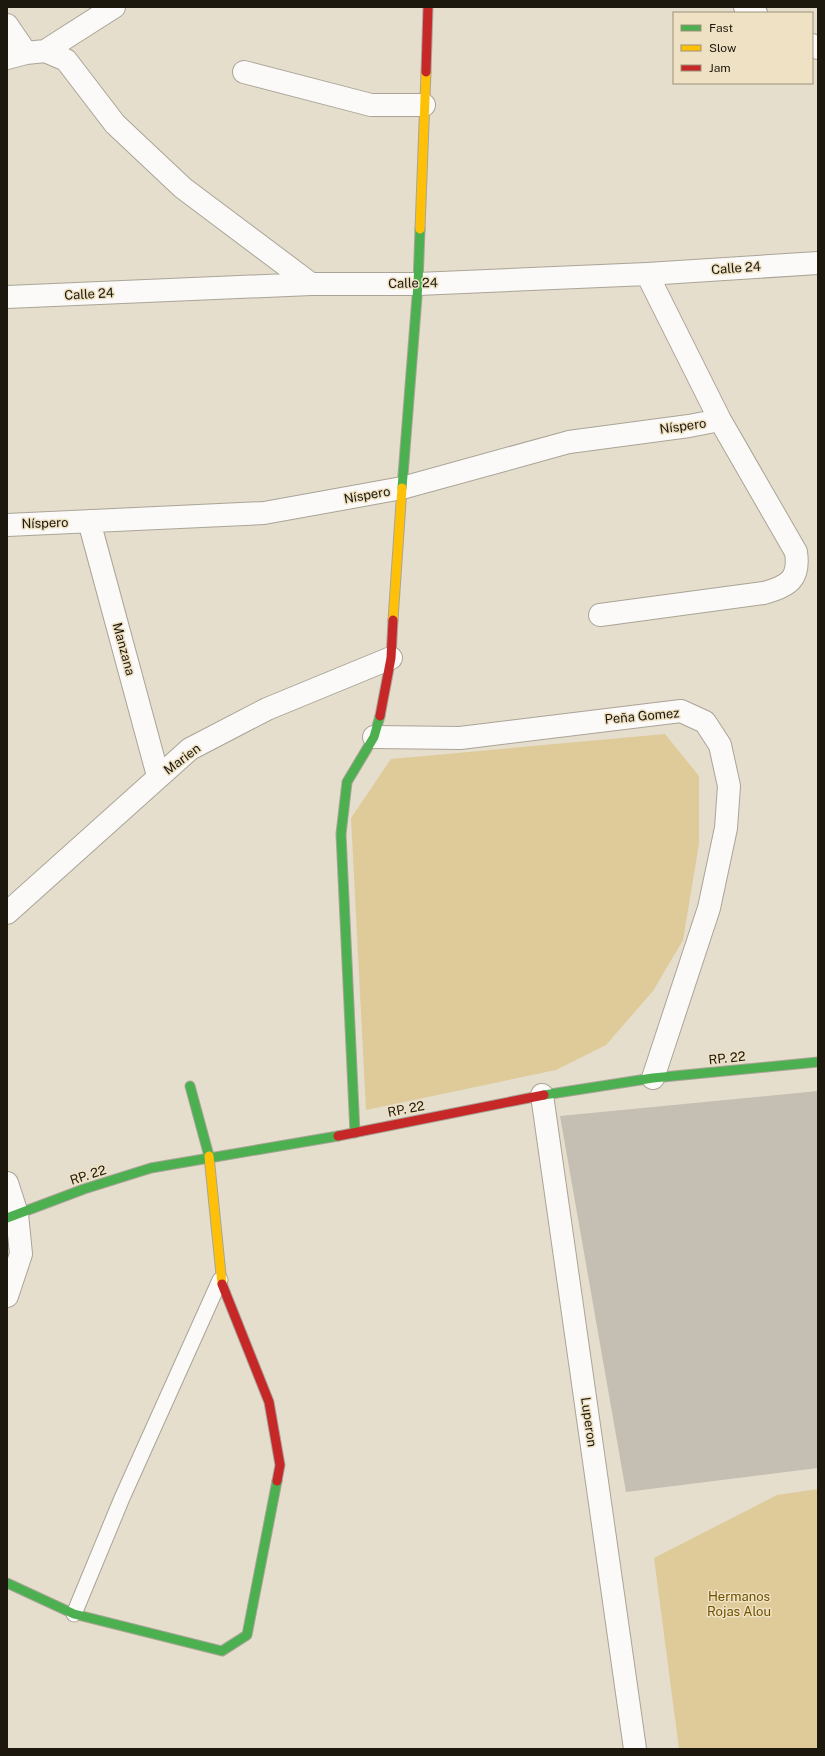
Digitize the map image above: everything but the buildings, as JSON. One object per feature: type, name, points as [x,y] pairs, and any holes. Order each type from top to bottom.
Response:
[{"type":"street","points":[[26,54],[114,7]]},
{"type":"street","points":[[355,1132],[341,834],[347,782],[374,737],[383,706],[391,658],[402,488],[418,284],[428,7]]},
{"type":"street","points":[[745,7],[754,12]]},
{"type":"street","points":[[7,25],[26,54],[66,60],[115,124],[183,188],[311,284]]},
{"type":"street","points":[[244,72],[371,105],[424,105]]},
{"type":"street","name":"Calle 24","points":[[7,297],[311,284],[418,284],[647,274],[818,263]]},
{"type":"street","points":[[600,615],[764,593],[780,589],[792,580],[798,566],[796,552],[720,420],[647,274]]},
{"type":"street","name":"Níspero","points":[[7,525],[264,513],[402,488],[569,442],[689,426],[720,420]]},
{"type":"street","name":"Manzana","points":[[88,521],[158,776]]},
{"type":"street","name":"Marien","points":[[7,913],[87,843],[158,776],[190,749],[260,713],[391,658]]},
{"type":"street","name":"Peña Gomez","points":[[374,737],[460,738],[681,711],[705,722],[720,745],[729,786],[726,828],[709,908],[653,1078]]},
{"type":"street","name":"RP. 22","points":[[12,1216],[84,1189],[150,1168],[355,1132],[542,1095],[653,1078],[818,1062]]},
{"type":"street","points":[[7,1583],[74,1614],[222,1651],[247,1636],[280,1465],[269,1402],[220,1280],[210,1158],[190,1086]]},
{"type":"street","name":"Luperon","points":[[542,1095],[635,1749]]},
{"type":"street","points":[[7,1183],[12,1216],[21,1254],[7,1296]]},
{"type":"lane","points":[[74,1614],[122,1498],[220,1280]]},
{"type":"green space","points":[[665,734],[699,776],[699,844],[683,940],[653,991],[606,1045],[556,1070],[366,1110],[351,818],[391,759]]},
{"type":"green space","name":"Hermanos Rojas Alou","points":[[818,1489],[818,1749],[679,1749],[654,1558],[777,1495]]},
{"type":"traffic: fast","points":[[402,488],[418,284],[420,229]]},
{"type":"traffic: fast","points":[[355,1133],[341,834],[347,782],[374,737],[380,716]]},
{"type":"traffic: fast","points":[[544,1095],[653,1078],[818,1062]]},
{"type":"traffic: fast","points":[[190,1086],[209,1156]]},
{"type":"traffic: fast","points":[[7,1218],[84,1189],[151,1168],[338,1136]]},
{"type":"traffic: fast","points":[[7,1583],[74,1614],[222,1651],[247,1635],[277,1481]]},
{"type":"traffic: slow","points":[[420,229],[426,72]]},
{"type":"traffic: slow","points":[[393,620],[402,488]]},
{"type":"traffic: slow","points":[[209,1156],[222,1284]]},
{"type":"traffic: jam","points":[[426,72],[428,7]]},
{"type":"traffic: jam","points":[[380,716],[391,658],[393,620]]},
{"type":"traffic: jam","points":[[338,1136],[544,1095]]},
{"type":"traffic: jam","points":[[222,1284],[269,1402],[280,1465],[277,1481]]}]
